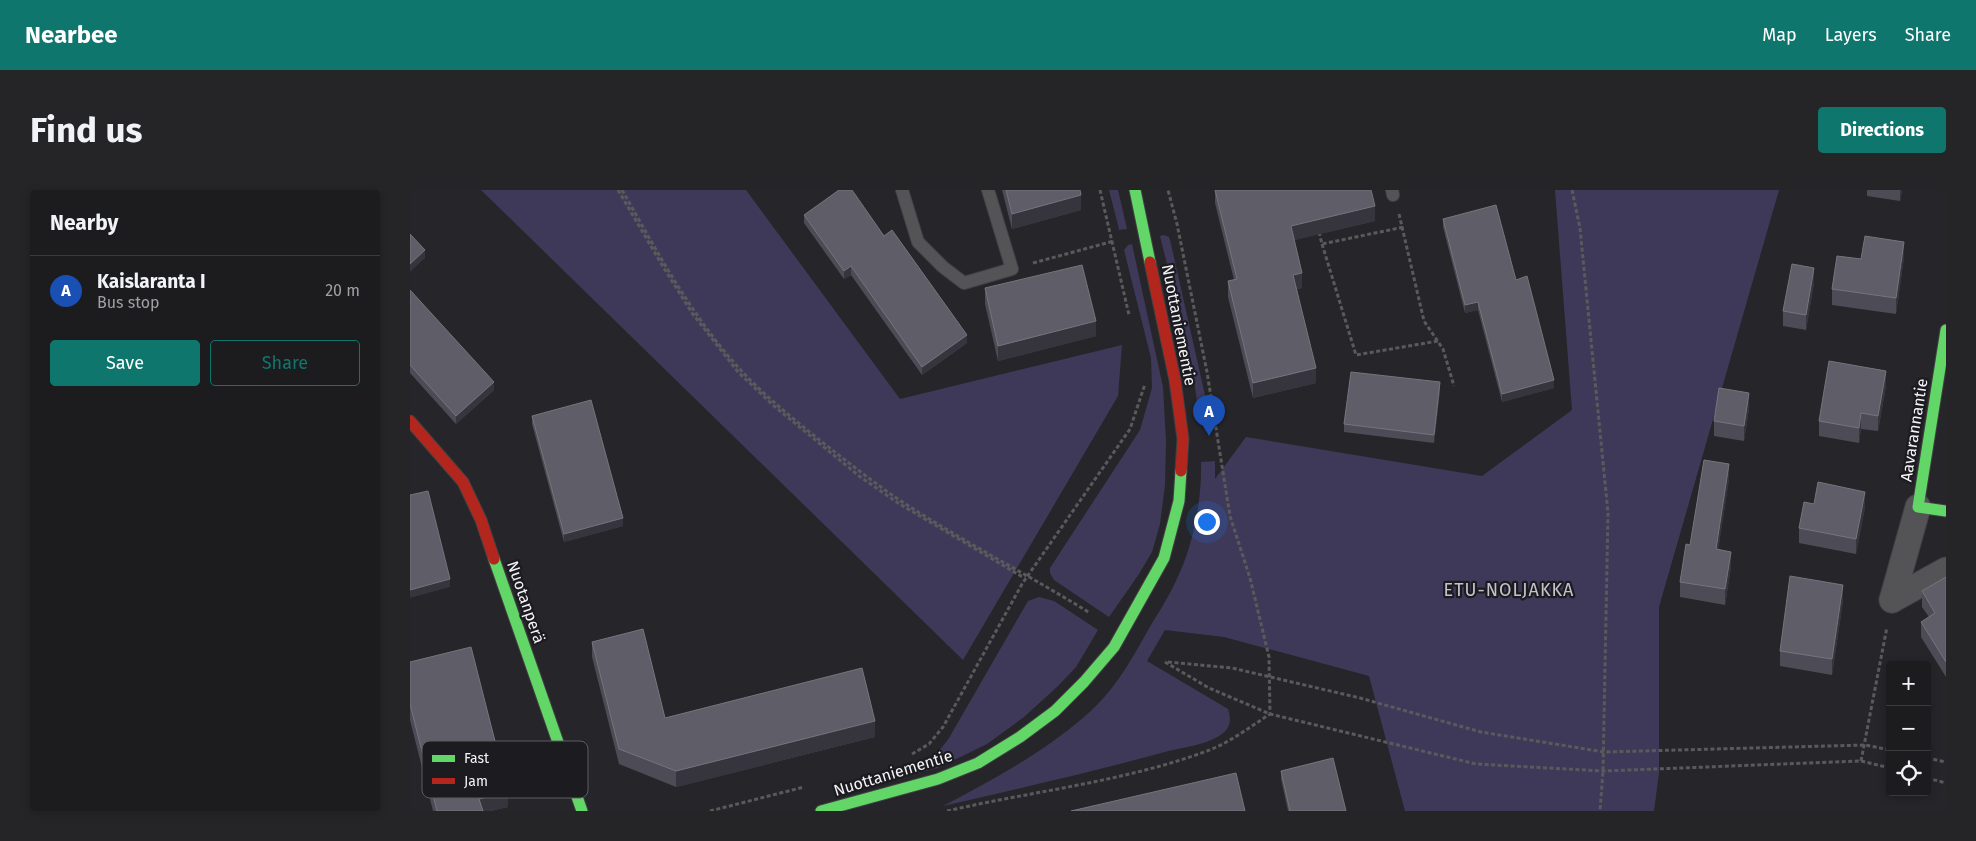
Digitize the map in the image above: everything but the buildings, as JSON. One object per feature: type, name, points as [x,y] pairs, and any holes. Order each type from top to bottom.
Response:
[{"type":"street","name":"Nuottaniementie","points":[[821,811],[898,791],[954,773],[978,763],[1034,727],[1055,711],[1084,682],[1114,646],[1164,558],[1179,501],[1183,439],[1175,380],[1139,191]]},
{"type":"street","name":"Aavarannantie","points":[[1946,330],[1918,507],[1946,511]]},
{"type":"street","name":"Nuotanperä","points":[[410,421],[463,482],[481,520],[558,741]]},
{"type":"street","points":[[1892,600],[1918,507]]},
{"type":"street","points":[[1892,600],[1946,570]]},
{"type":"street","name":"Nuotanperä","points":[[577,798],[582,811]]},
{"type":"lane","points":[[902,190],[918,242],[942,268],[964,283],[1012,269],[988,190]]},
{"type":"path","points":[[618,190],[692,313],[738,372],[774,406],[859,476],[898,503],[1021,576],[1029,576]]},
{"type":"path","points":[[622,190],[668,272],[694,312],[738,368],[777,405],[858,471],[898,499],[1090,613]]},
{"type":"path","points":[[1100,190],[1130,318]]},
{"type":"path","points":[[1572,190],[1580,228],[1608,513],[1604,752],[1600,811]]},
{"type":"path","points":[[1392,192],[1404,227],[1424,321],[1443,349],[1454,386]]},
{"type":"path","points":[[1317,226],[1356,355],[1438,341]]},
{"type":"path","points":[[1322,244],[1404,227]]},
{"type":"path","points":[[1012,269],[1112,242]]},
{"type":"path","points":[[906,757],[929,744],[943,728],[1012,601],[1130,429],[1145,386],[1143,376]]},
{"type":"path","points":[[1861,761],[1892,600]]},
{"type":"path","points":[[1886,749],[1864,745],[1604,752],[1481,732],[1360,698],[1232,668],[1165,662],[1209,688],[1270,714],[1476,764],[1603,771],[1861,761],[1886,767]]},
{"type":"path","points":[[1931,759],[1946,762]]},
{"type":"path","points":[[1931,779],[1946,783]]},
{"type":"path","points":[[710,811],[812,785]]},
{"type":"shaded area","points":[[481,190],[746,190],[900,399],[1122,345],[1118,396],[963,660]]},
{"type":"shaded area","points":[[1109,190],[1118,190],[1127,229],[1119,230]]},
{"type":"shaded area","points":[[1555,190],[1779,190],[1659,607],[1659,773],[1654,811],[1405,811],[1369,676],[1224,637],[1165,630],[1147,661],[1228,709],[1230,722],[1228,728],[1223,733],[1211,740],[1196,745],[943,806],[998,776],[1051,743],[1103,699],[1127,667],[1172,589],[1187,555],[1198,508],[1201,462],[1215,461],[1215,479],[1246,437],[1482,476],[1572,410]]},
{"type":"shaded area","points":[[1160,236],[1169,237],[1171,244],[1211,422],[1199,423],[1189,352]]},
{"type":"shaded area","points":[[1132,244],[1163,387],[1166,441],[1165,485],[1160,524],[1152,552],[1109,617],[1054,580],[1050,573],[1050,568],[1140,430],[1152,388],[1151,358],[1124,250],[1128,245]]},
{"type":"shaded area","points":[[1039,597],[1054,601],[1098,630],[1076,667],[1058,686],[1024,717],[987,744],[938,768],[857,788],[861,784],[876,778],[921,764],[940,749],[949,738],[1028,601]]},
{"type":"traffic: fast","points":[[1135,190],[1150,262]]},
{"type":"traffic: fast","points":[[1946,330],[1918,507],[1946,511]]},
{"type":"traffic: fast","points":[[821,811],[938,779],[978,763],[1020,737],[1055,711],[1084,682],[1114,647],[1164,558],[1179,501],[1181,471]]},
{"type":"traffic: fast","points":[[494,559],[558,741]]},
{"type":"traffic: fast","points":[[577,798],[582,811]]},
{"type":"traffic: jam","points":[[1150,262],[1175,380],[1183,439],[1181,471]]},
{"type":"traffic: jam","points":[[410,421],[463,482],[481,520],[494,559]]},
{"type":"place","name":"Kaislaranta I","points":[[1209,436]]},
{"type":"district","name":"ETU-NOLJAKKA","points":[[1509,590]]}]
